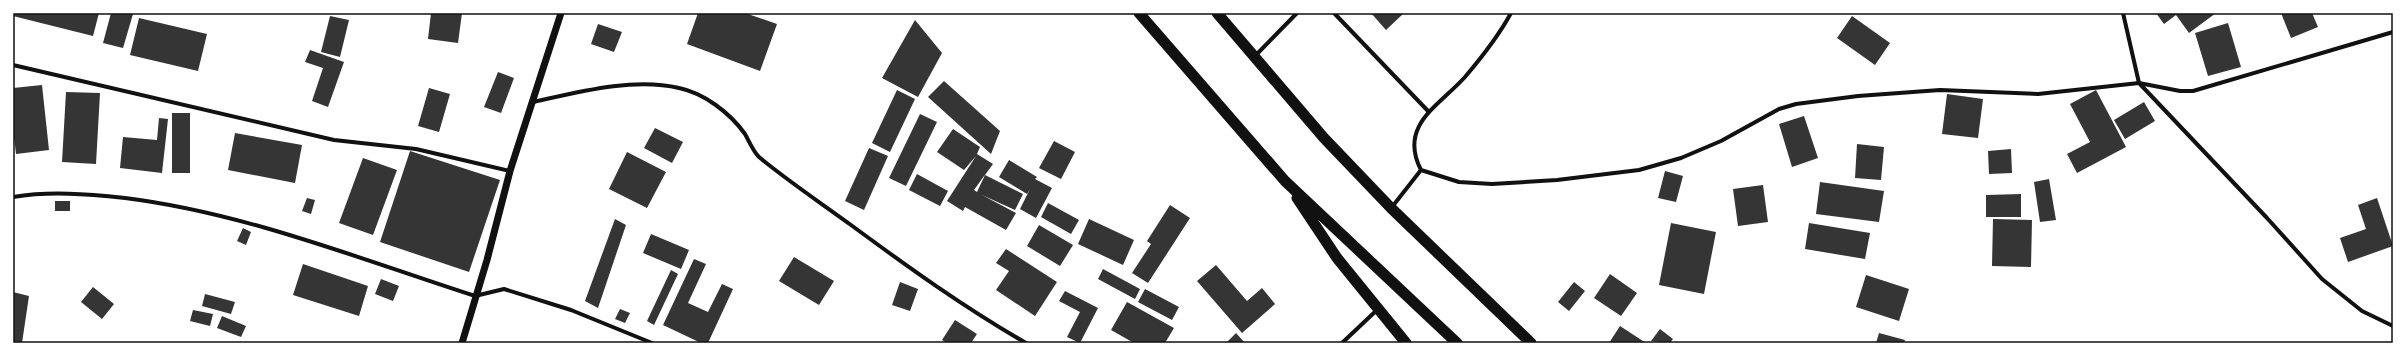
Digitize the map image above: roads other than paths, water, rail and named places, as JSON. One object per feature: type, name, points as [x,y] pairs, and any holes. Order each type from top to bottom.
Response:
[{"type":"highway","points":[[1139,13],[1285,181],[1457,343]]},
{"type":"highway","points":[[1217,13],[1324,138],[1391,208],[1531,343]]},
{"type":"highway","points":[[1285,181],[1337,258],[1406,343]]},
{"type":"street","points":[[462,343],[487,260],[510,171],[560,13]]},
{"type":"street","points":[[1254,57],[1297,13]]},
{"type":"street","points":[[1334,13],[1428,111]]},
{"type":"street","points":[[1511,13],[1489,48],[1463,79],[1428,111],[1416,133],[1413,149],[1421,170],[1434,176],[1459,182],[1492,184],[1557,180],[1639,170],[1681,158],[1721,141],[1779,109],[1796,104],[1858,96],[1940,90],[2038,94],[2139,83],[2180,91],[2193,91],[2393,33]]},
{"type":"street","points":[[2123,13],[2139,83],[2267,218],[2322,279],[2362,311],[2393,326]]},
{"type":"street","points":[[13,65],[334,140],[416,149],[510,171]]},
{"type":"street","points":[[533,102],[604,88],[650,84],[680,88],[698,94],[710,101],[738,125],[758,156],[925,279],[993,324],[1026,343]]},
{"type":"street","points":[[1391,208],[1421,170]]},
{"type":"street","points":[[13,197],[34,194],[70,194],[146,201],[195,209],[258,225],[475,296],[504,289],[571,310],[652,343]]},
{"type":"street","points":[[1342,343],[1379,308]]}]
